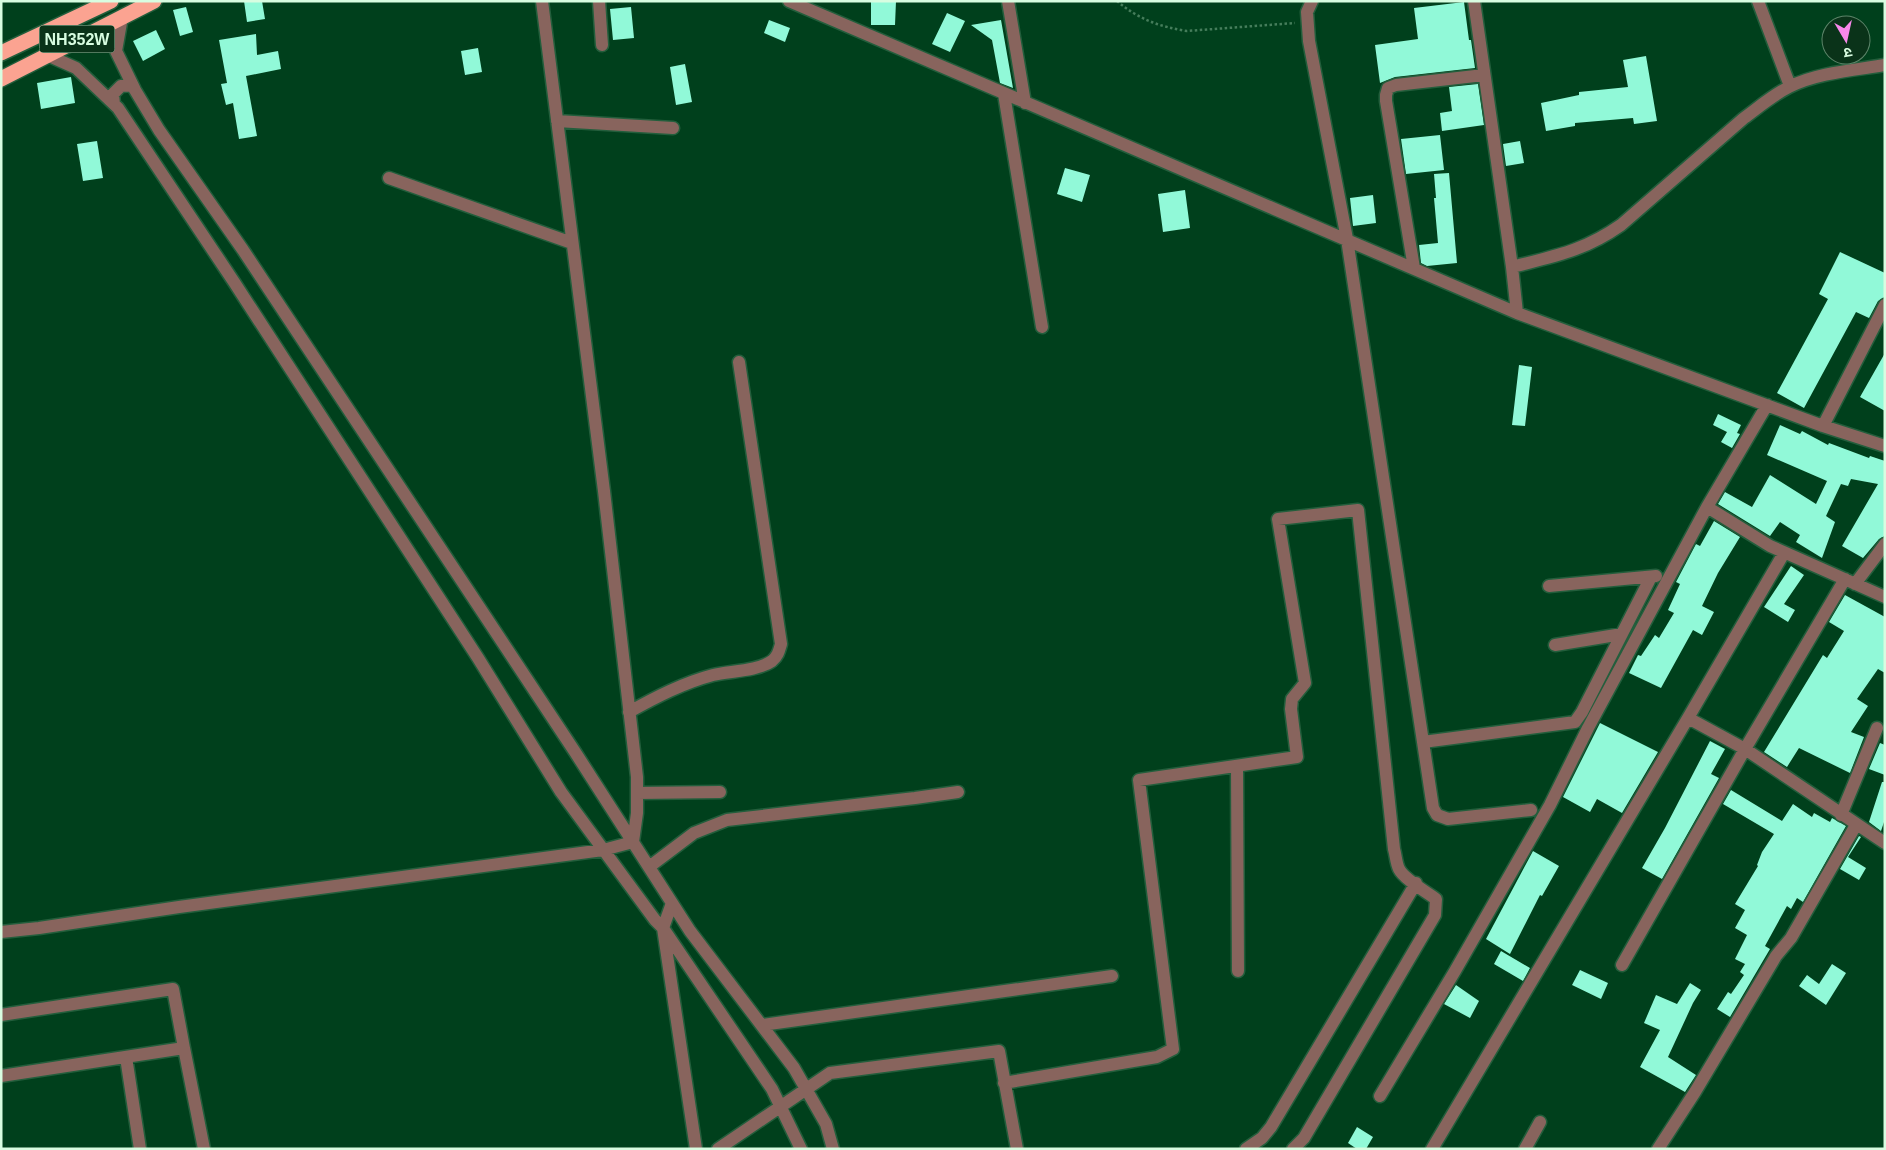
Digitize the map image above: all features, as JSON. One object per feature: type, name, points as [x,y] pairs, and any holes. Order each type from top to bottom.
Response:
[{"type":"highway","name":"NH352W","points":[[1,53],[111,1]]},
{"type":"highway","name":"NH352W","points":[[1,79],[154,1]]},
{"type":"street","points":[[542,1],[604,491],[629,712],[637,794],[633,842]]},
{"type":"street","points":[[599,1],[602,45]]},
{"type":"street","points":[[789,1],[1517,313],[1767,406],[1885,446]]},
{"type":"street","points":[[1008,1],[1025,103]]},
{"type":"street","points":[[1312,1],[1307,12],[1309,40],[1347,239],[1433,808],[1438,815],[1448,818],[1531,810]]},
{"type":"street","points":[[1474,1],[1517,313]]},
{"type":"street","points":[[1758,1],[1790,86]]},
{"type":"street","points":[[122,17],[116,51],[132,85],[159,130],[243,250],[690,931],[783,1052],[807,1089],[826,1124],[832,1149]]},
{"type":"street","points":[[46,55],[76,68],[114,104],[234,282],[478,658],[561,792],[655,920],[663,928],[772,1089],[800,1149]]},
{"type":"street","points":[[1512,267],[1568,253],[1603,238],[1621,225],[1744,118],[1790,86],[1808,79],[1885,65]]},
{"type":"street","points":[[1414,268],[1386,101],[1388,88],[1484,75]]},
{"type":"street","points":[[114,104],[113,94],[121,86],[132,85]]},
{"type":"street","points":[[1004,94],[1042,327]]},
{"type":"street","points":[[557,121],[673,128]]},
{"type":"street","points":[[389,178],[572,243]]},
{"type":"street","points":[[1823,426],[1885,305]]},
{"type":"street","points":[[629,712],[661,695],[692,682],[714,675],[760,666],[772,661],[778,655],[781,644],[739,362]]},
{"type":"street","points":[[1380,1096],[1550,805],[1588,728],[1707,507],[1767,406]]},
{"type":"street","points":[[1707,507],[1784,552],[1885,597]]},
{"type":"street","points":[[1004,1083],[1157,1058],[1173,1049],[1139,780],[1297,757],[1291,709],[1292,700],[1305,683],[1278,519],[1358,510],[1394,849],[1398,867],[1405,878],[1436,899],[1435,915],[1304,1138],[1293,1149]]},
{"type":"street","points":[[1622,965],[1745,749],[1850,582],[1885,544]]},
{"type":"street","points":[[1432,1149],[1688,718],[1784,552]]},
{"type":"street","points":[[1423,742],[1575,722],[1655,576],[1549,586]]},
{"type":"street","points":[[1555,644],[1622,634]]},
{"type":"street","points":[[1688,718],[1745,749],[1885,843]]},
{"type":"street","points":[[1841,815],[1878,728]]},
{"type":"street","points":[[1237,766],[1238,970]]},
{"type":"street","points":[[637,794],[720,792]]},
{"type":"street","points":[[649,867],[694,833],[727,820],[958,792]]},
{"type":"street","points":[[1658,1149],[1695,1092],[1776,956],[1791,938],[1856,824]]},
{"type":"street","points":[[1,932],[40,928],[179,906],[603,850],[633,842]]},
{"type":"street","points":[[1246,1149],[1262,1138],[1272,1127],[1416,884]]},
{"type":"street","points":[[672,903],[663,928],[696,1149]]},
{"type":"street","points":[[762,1025],[1112,976]]},
{"type":"street","points":[[1,1015],[173,989],[204,1149]]},
{"type":"street","points":[[1,1076],[184,1048]]},
{"type":"street","points":[[718,1149],[830,1073],[999,1051],[1017,1149]]},
{"type":"street","points":[[126,1057],[140,1149]]},
{"type":"street","points":[[1525,1149],[1540,1122]]},
{"type":"path","points":[[1117,1],[1142,19],[1164,27],[1187,31],[1307,22]]},
{"type":"building","points":[[244,1],[262,1],[265,19],[247,22]]},
{"type":"building","points":[[871,1],[896,1],[895,25],[871,25]]},
{"type":"building","points":[[1464,2],[1475,68],[1395,77],[1380,83],[1375,45],[1418,39],[1414,8]]},
{"type":"building","points":[[186,7],[193,32],[180,36],[173,10]]},
{"type":"building","points":[[631,7],[634,38],[613,40],[610,9]]},
{"type":"building","points":[[947,13],[965,21],[950,52],[932,44]]},
{"type":"building","points":[[769,20],[790,28],[785,42],[764,33]]},
{"type":"building","points":[[1001,20],[1013,88],[1000,83],[992,40],[971,25]]},
{"type":"building","points":[[156,30],[165,49],[143,61],[133,41]]},
{"type":"building","points":[[256,34],[257,55],[278,51],[281,69],[246,76],[257,136],[239,139],[233,103],[226,105],[221,84],[227,83],[219,40]]},
{"type":"building","points":[[478,48],[482,72],[465,75],[461,51]]},
{"type":"building","points":[[1646,56],[1657,121],[1634,124],[1633,118],[1575,123],[1575,126],[1546,131],[1541,103],[1579,95],[1579,92],[1628,87],[1623,60]]},
{"type":"building","points":[[685,64],[692,102],[676,105],[670,67]]},
{"type":"building","points":[[71,77],[75,103],[41,109],[37,83]]},
{"type":"building","points":[[1478,84],[1484,125],[1442,131],[1440,113],[1452,111],[1449,87]]},
{"type":"building","points":[[1440,135],[1444,170],[1406,174],[1401,139]]},
{"type":"building","points":[[97,141],[103,178],[83,181],[77,144]]},
{"type":"building","points":[[1520,141],[1524,163],[1506,166],[1503,144]]},
{"type":"building","points":[[1065,168],[1090,175],[1082,202],[1057,194]]},
{"type":"building","points":[[1449,173],[1457,263],[1427,266],[1421,263],[1419,245],[1438,243],[1434,174]]},
{"type":"building","points":[[1185,190],[1190,228],[1163,232],[1158,194]]},
{"type":"building","points":[[1373,195],[1376,223],[1353,226],[1350,198]]},
{"type":"building","points":[[1840,252],[1885,273],[1885,297],[1878,301],[1869,318],[1856,312],[1804,408],[1777,393],[1828,299],[1819,294]]},
{"type":"building","points":[[1885,353],[1885,411],[1860,397]]},
{"type":"building","points":[[1519,365],[1532,367],[1525,426],[1512,425]]},
{"type":"building","points":[[1718,414],[1741,425],[1737,433],[1740,434],[1732,448],[1721,442],[1727,432],[1713,425]]},
{"type":"building","points":[[1780,425],[1800,434],[1802,431],[1828,445],[1829,443],[1869,458],[1870,456],[1885,461],[1885,536],[1879,539],[1863,558],[1842,546],[1878,484],[1851,479],[1848,486],[1841,484],[1826,516],[1835,522],[1822,558],[1796,542],[1800,535],[1780,522],[1770,536],[1718,504],[1725,492],[1752,507],[1770,475],[1816,504],[1827,481],[1767,455]]},
{"type":"building","points":[[1714,521],[1740,537],[1718,573],[1702,606],[1714,612],[1702,635],[1693,630],[1661,688],[1629,673],[1638,655],[1641,656],[1655,635],[1659,638],[1674,613],[1668,610],[1680,584],[1676,582],[1696,544],[1700,546]]},
{"type":"building","points":[[1791,566],[1804,575],[1784,604],[1795,610],[1788,622],[1764,607]]},
{"type":"building","points":[[1845,595],[1885,617],[1885,673],[1878,669],[1857,699],[1868,706],[1851,732],[1864,737],[1850,773],[1799,748],[1787,767],[1764,752],[1823,655],[1827,658],[1844,631],[1829,622]]},
{"type":"building","points":[[1600,723],[1658,752],[1622,813],[1597,799],[1590,812],[1563,797]]},
{"type":"building","points":[[1710,741],[1725,749],[1711,774],[1719,778],[1662,879],[1642,868]]},
{"type":"building","points":[[1880,743],[1885,745],[1885,775],[1869,769]]},
{"type":"building","points":[[1882,782],[1885,782],[1885,819],[1881,831],[1869,822]]},
{"type":"building","points":[[1731,790],[1782,821],[1793,804],[1812,817],[1814,813],[1830,822],[1832,818],[1846,826],[1803,902],[1797,898],[1791,909],[1787,906],[1765,946],[1770,949],[1730,1017],[1717,1009],[1728,992],[1731,994],[1744,975],[1740,972],[1745,964],[1735,959],[1747,935],[1735,928],[1745,910],[1735,904],[1758,866],[1762,852],[1774,834],[1723,804]]},
{"type":"building","points":[[1859,836],[1861,837],[1848,857],[1866,868],[1859,880],[1840,869]]},
{"type":"building","points":[[1533,851],[1559,866],[1542,896],[1540,895],[1510,954],[1486,939]]},
{"type":"building","points":[[1501,951],[1530,968],[1523,981],[1494,964]]},
{"type":"building","points":[[1832,964],[1846,973],[1826,1005],[1799,986],[1807,975],[1819,984]]},
{"type":"building","points":[[1580,970],[1608,983],[1601,999],[1572,985]]},
{"type":"building","points":[[1690,983],[1701,990],[1668,1057],[1696,1075],[1685,1092],[1640,1067],[1660,1030],[1644,1023],[1656,995],[1677,1004]]},
{"type":"building","points":[[1456,985],[1479,1001],[1470,1018],[1444,1004]]},
{"type":"building","points":[[1357,1127],[1373,1137],[1366,1149],[1357,1149],[1348,1143]]}]
